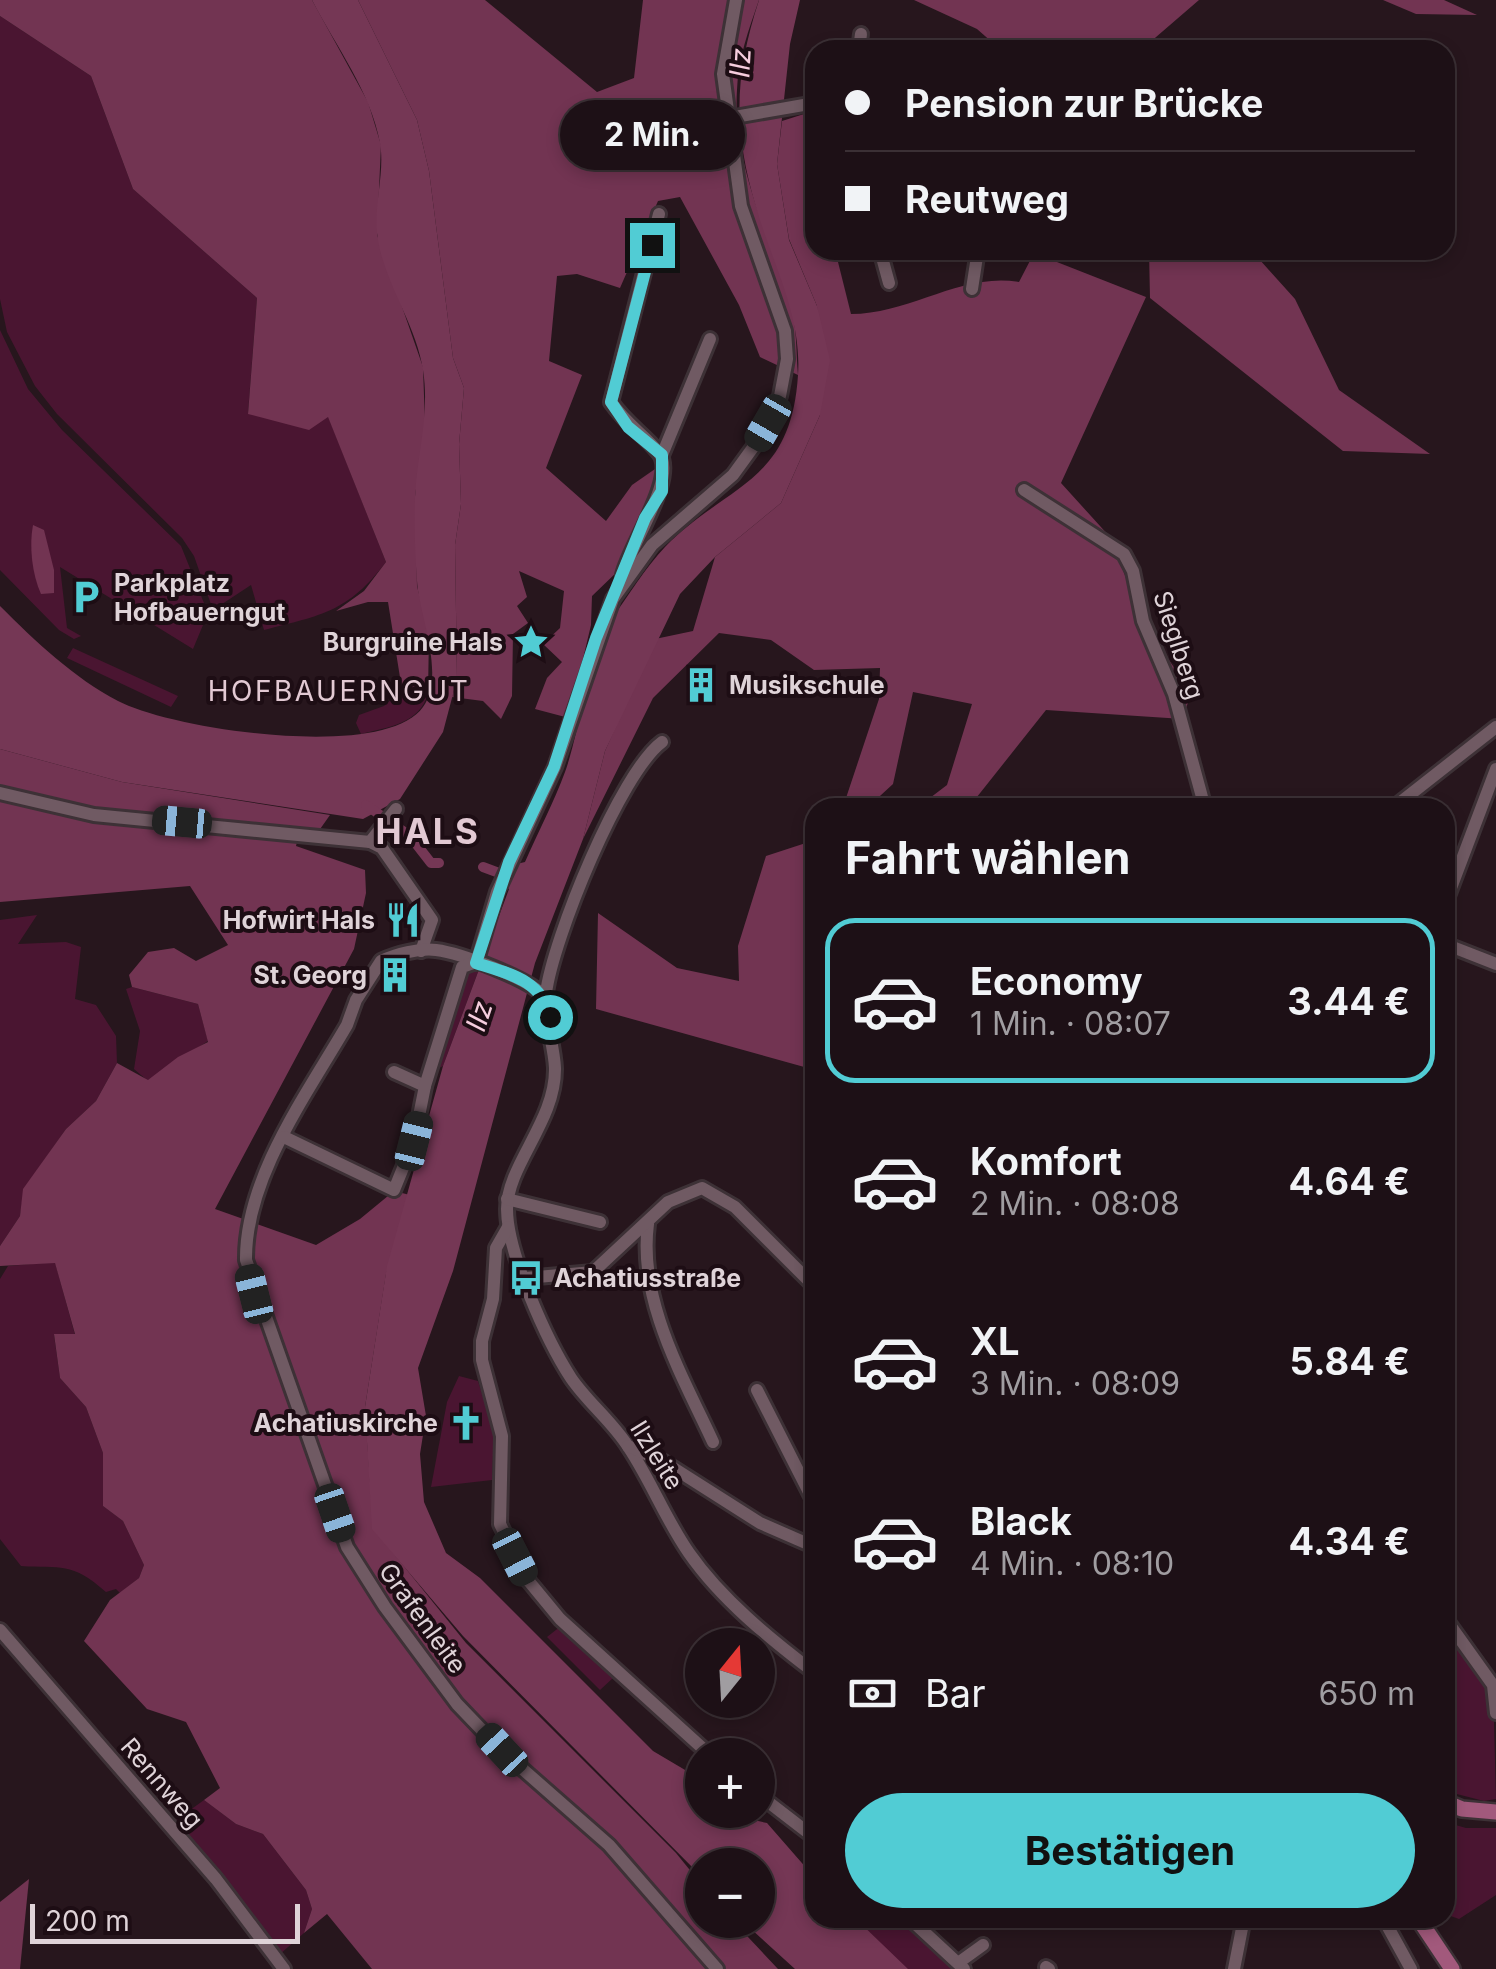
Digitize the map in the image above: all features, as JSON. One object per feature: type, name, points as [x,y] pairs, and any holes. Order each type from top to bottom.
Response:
[{"type":"main road","points":[[1455,1806],[1473,1812],[1496,1812]]},
{"type":"main road","points":[[1425,1928],[1452,1969]]},
{"type":"street","points":[[620,587],[652,544],[698,508],[745,460],[768,423],[786,376],[785,331],[745,223],[733,117],[722,74],[736,0]]},
{"type":"street","points":[[860,40],[861,34]]},
{"type":"street","points":[[733,117],[805,105]]},
{"type":"street","points":[[658,214],[611,402],[628,427],[662,455]]},
{"type":"street","points":[[882,260],[888,284]]},
{"type":"street","points":[[972,289],[976,260]]},
{"type":"street","points":[[476,963],[509,862],[554,767],[596,638],[620,587],[631,550],[662,491],[662,455],[710,339]]},
{"type":"street","name":"Sieglberg","points":[[1024,490],[1124,554],[1133,571],[1142,621],[1174,694],[1202,798]]},
{"type":"street","points":[[1406,798],[1496,727]]},
{"type":"street","points":[[662,742],[644,760],[604,827],[541,992],[555,1083],[550,1105],[507,1199],[508,1227],[496,1248],[493,1299],[482,1340],[482,1360],[502,1436],[500,1524],[526,1579],[560,1619],[691,1738]]},
{"type":"street","points":[[1455,877],[1496,768]]},
{"type":"street","points":[[0,793],[94,815],[370,842],[382,848],[432,920],[420,951],[436,950],[476,963],[541,992]]},
{"type":"street","points":[[370,842],[393,813]]},
{"type":"street","points":[[1455,948],[1496,964]]},
{"type":"street","name":"Grafenleite","points":[[420,951],[381,961],[284,1137],[246,1240],[246,1260],[346,1547],[458,1704],[502,1750],[609,1845],[650,1897],[717,1969]]},
{"type":"street","points":[[284,1137],[394,1190],[414,1141],[425,1086],[462,967],[476,963]]},
{"type":"street","points":[[394,1072],[425,1086]]},
{"type":"street","points":[[526,1278],[594,1272],[668,1202],[702,1188],[735,1207],[805,1276]]},
{"type":"street","points":[[507,1199],[600,1222]]},
{"type":"street","points":[[648,1224],[643,1259],[657,1310],[713,1442]]},
{"type":"street","name":"Ilzleite","points":[[508,1227],[570,1376],[628,1446],[690,1554],[728,1597],[805,1663]]},
{"type":"street","points":[[758,1390],[805,1484]]},
{"type":"street","points":[[628,1446],[664,1462],[760,1523],[805,1542]]},
{"type":"street","name":"Rennweg","points":[[0,1630],[216,1879],[284,1969]]},
{"type":"street","points":[[1455,1632],[1493,1685],[1496,1713]]},
{"type":"street","points":[[775,1807],[805,1830]]},
{"type":"street","points":[[919,1928],[961,1966],[982,1944]]},
{"type":"street","points":[[1234,1969],[1242,1928]]},
{"type":"street","points":[[1388,1928],[1411,1969]]},
{"type":"shaded area","points":[[0,0],[312,0],[368,102],[381,145],[377,235],[423,367],[425,424],[415,496],[417,586],[429,634],[428,693],[402,690],[388,602],[368,602],[336,611],[364,591],[386,562],[328,417],[309,430],[248,414],[257,298],[133,189],[91,76],[0,16]]},
{"type":"shaded area","points":[[358,0],[485,0],[597,92],[634,78],[643,0],[759,0],[739,67],[737,118],[754,200],[793,314],[798,375],[760,357],[739,305],[680,197],[658,201],[620,288],[577,274],[557,276],[549,361],[582,375],[546,468],[606,521],[632,485],[655,469],[661,485],[619,570],[592,596],[591,625],[569,718],[535,709],[547,678],[562,662],[543,644],[560,628],[564,591],[519,571],[527,597],[517,606],[528,623],[513,634],[512,696],[501,719],[483,701],[452,697],[457,679],[455,545],[461,504],[459,444],[464,388],[453,358],[429,171],[417,120]]},
{"type":"shaded area","points":[[914,0],[1199,0],[1153,40],[990,40],[977,29]]},
{"type":"shaded area","points":[[1383,0],[1444,0],[1477,15],[1416,14]]},
{"type":"shaded area","points":[[0,16],[91,76],[133,189],[257,298],[248,413],[328,416],[386,562],[346,602],[318,615],[264,630],[251,585],[213,610],[194,556],[182,538],[57,414],[35,386],[7,332],[0,299]]},
{"type":"shaded area","points":[[804,114],[805,118],[805,260],[838,260],[851,314],[894,308],[977,283],[1019,282],[1030,260],[1052,260],[1146,297],[1061,483],[1110,537],[1144,624],[1191,692],[1183,719],[1046,710],[976,798],[930,798],[947,785],[972,704],[913,692],[893,784],[878,798],[846,798],[879,699],[880,668],[814,670],[771,640],[719,633],[653,698],[583,839],[605,751],[655,639],[693,631],[715,557],[781,503],[820,415],[817,306],[789,239],[777,164],[782,121]]},
{"type":"shaded area","points":[[1149,260],[1260,260],[1295,299],[1339,390],[1430,454],[1343,451],[1150,298]]},
{"type":"shaded area","points":[[0,330],[28,389],[62,430],[181,546],[208,613],[193,649],[60,567],[67,628],[81,636],[74,639],[59,630],[0,570]]},
{"type":"shaded area","points":[[33,525],[44,530],[54,570],[54,593],[41,594],[38,586],[32,560]]},
{"type":"shaded area","points":[[73,648],[178,696],[171,707],[67,658]]},
{"type":"shaded area","points":[[402,690],[428,693],[410,718],[361,734],[356,723],[359,715],[384,706]]},
{"type":"shaded area","points":[[0,749],[122,782],[330,815],[318,832],[300,829],[296,846],[365,870],[366,893],[354,949],[215,1209],[316,1245],[360,1219],[394,1191],[410,1195],[386,1274],[365,1407],[373,1528],[466,1643],[685,1864],[685,1938],[749,1938],[778,1969],[372,1969],[327,1914],[304,1933],[312,1909],[306,1890],[263,1834],[236,1824],[204,1800],[220,1788],[186,1722],[147,1709],[84,1641],[110,1600],[139,1578],[144,1565],[123,1521],[103,1506],[103,1453],[86,1407],[60,1378],[54,1334],[75,1334],[55,1263],[0,1266],[0,1246],[20,1216],[23,1189],[66,1129],[96,1101],[117,1063],[148,1080],[178,1057],[208,1042],[198,1004],[132,987],[129,975],[148,952],[174,948],[196,961],[228,945],[190,886],[0,902]]},
{"type":"shaded area","points":[[805,843],[805,1067],[596,1009],[598,913],[677,968],[739,981],[738,946],[766,856]]},
{"type":"shaded area","points":[[37,915],[18,944],[66,942],[81,947],[75,999],[96,1005],[116,1036],[117,1063],[96,1101],[66,1129],[24,1189],[20,1216],[0,1246],[0,920]]},
{"type":"shaded area","points":[[466,972],[478,972],[443,1066],[429,1073]]},
{"type":"shaded area","points":[[132,987],[198,1004],[208,1041],[148,1081],[134,1069],[140,1031],[126,989]]},
{"type":"shaded area","points":[[55,1262],[75,1335],[54,1335],[60,1378],[86,1407],[103,1453],[103,1506],[123,1521],[144,1565],[139,1578],[120,1593],[116,1589],[106,1592],[84,1575],[65,1568],[21,1566],[0,1539],[0,1279],[8,1266]]},
{"type":"shaded area","points":[[459,1376],[478,1381],[494,1431],[492,1480],[431,1487],[447,1402]]},
{"type":"shaded area","points":[[561,1626],[614,1677],[600,1690],[547,1637]]},
{"type":"shaded area","points":[[1455,1632],[1493,1685],[1496,1799],[1484,1801],[1455,1794]]},
{"type":"shaded area","points":[[204,1800],[236,1824],[263,1834],[306,1890],[312,1909],[304,1933],[279,1955],[168,1826]]},
{"type":"shaded area","points":[[1455,1825],[1496,1828],[1496,1895],[1459,1919],[1455,1918]]},
{"type":"shaded area","points":[[29,1879],[20,1969],[0,1969],[0,1902]]},
{"type":"shaded area","points":[[863,1928],[913,1928],[957,1969],[905,1969]]},
{"type":"water","points":[[312,0],[358,0],[417,120],[429,171],[453,358],[464,388],[459,444],[461,504],[455,545],[457,679],[443,732],[400,799],[363,819],[122,782],[0,749],[0,606],[56,658],[102,692],[145,712],[183,721],[276,735],[323,737],[366,733],[401,724],[423,707],[429,694],[432,662],[417,581],[415,539],[415,497],[425,402],[423,370],[414,335],[380,250],[376,222],[381,154],[375,124],[361,87]]},
{"type":"water","name":"Ilz","points":[[759,0],[800,0],[790,44],[777,164],[789,240],[817,306],[830,360],[820,415],[781,503],[715,557],[680,594],[605,751],[583,839],[535,963],[453,1271],[418,1368],[426,1416],[420,1454],[424,1502],[446,1553],[480,1578],[653,1751],[685,1770],[685,1828],[771,1828],[805,1867],[805,1928],[865,1928],[908,1969],[795,1969],[761,1938],[775,1938],[775,1848],[685,1848],[685,1860],[463,1636],[372,1529],[365,1407],[387,1266],[443,1066],[509,889],[502,882],[508,866],[525,862],[561,783],[597,651],[611,620],[665,547],[752,479],[769,461],[783,439],[793,411],[798,353],[791,310],[756,207],[743,153],[740,103],[745,54]]},
{"type":"waterway","points":[[366,805],[410,836],[431,863],[439,863]]},
{"type":"waterway","points":[[483,867],[510,877]]},
{"type":"place","name":"Parkplatz Hofbauerngut","points":[[86,597]]},
{"type":"place","name":"Burgruine Hals","points":[[531,642]]},
{"type":"place","name":"Musikschule","points":[[701,685]]},
{"type":"place","name":"Hofwirt Hals","points":[[403,920]]},
{"type":"place","name":"St. Georg","points":[[395,975]]},
{"type":"place","name":"Achatiusstraße","points":[[526,1278]]},
{"type":"place","name":"Achatiuskirche","points":[[466,1423]]},
{"type":"district","name":"HOFBAUERNGUT","points":[[339,691]]},
{"type":"district","name":"HALS","points":[[428,832]]},
{"type":"route","points":[[550,1017],[545,996],[537,988],[476,963],[497,892],[554,767],[596,638],[645,518],[662,491],[662,455],[628,427],[611,402],[652,245]]}]
